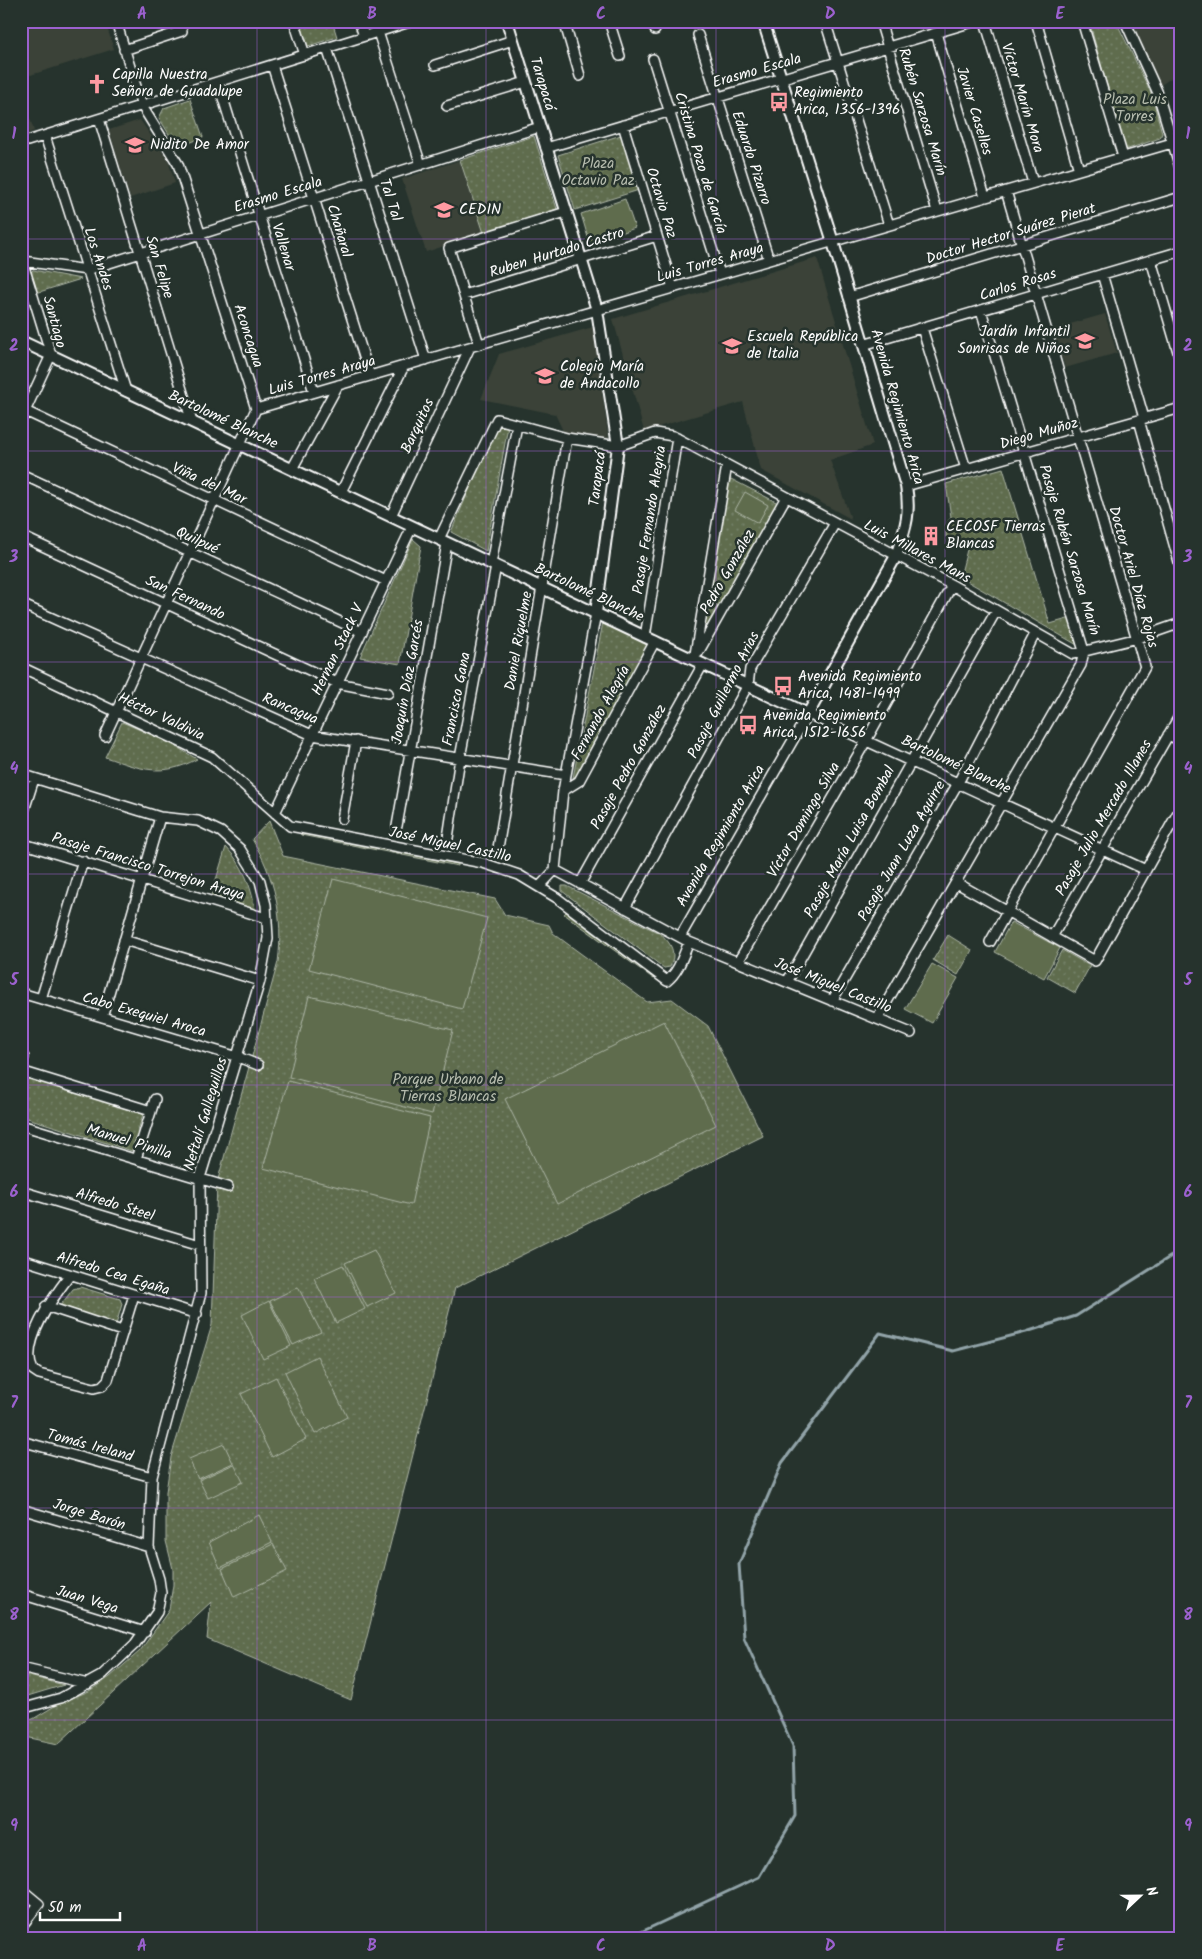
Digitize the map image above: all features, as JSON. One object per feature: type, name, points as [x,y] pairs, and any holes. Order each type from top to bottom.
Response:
[{"type":"street","name":"Aconcagua","points":[[116,21],[142,106],[178,164],[256,409]]},
{"type":"street","points":[[294,21],[305,55]]},
{"type":"street","points":[[359,21],[364,36]]},
{"type":"street","points":[[21,143],[413,21]]},
{"type":"street","name":"Tarapacá","points":[[507,21],[597,310],[618,446],[596,613],[563,791],[555,870]]},
{"type":"street","points":[[564,21],[580,76]]},
{"type":"street","points":[[609,21],[620,56]]},
{"type":"street","name":"Avenida Regimiento Arica","points":[[684,940],[896,556],[909,506],[906,486],[833,242],[763,21]]},
{"type":"street","points":[[825,21],[889,225]]},
{"type":"street","name":"Rubén Sarzosa Marín","points":[[880,21],[937,211]]},
{"type":"street","name":"Erasmo Escala","points":[[546,148],[976,21]]},
{"type":"street","name":"Víctor Marín Mora","points":[[985,21],[1033,183]]},
{"type":"street","points":[[1036,21],[1078,170]]},
{"type":"street","points":[[1082,21],[1124,157]]},
{"type":"street","points":[[1125,21],[1156,91],[1181,171]]},
{"type":"street","points":[[124,50],[182,31]]},
{"type":"street","points":[[378,32],[421,165]]},
{"type":"street","name":"Javier Caselles","points":[[936,33],[985,197]]},
{"type":"street","name":"Eduardo Pizarro","points":[[698,35],[769,260]]},
{"type":"street","points":[[435,65],[513,40]]},
{"type":"street","name":"Tal Tal","points":[[328,48],[426,360]]},
{"type":"street","name":"Cristina Pozo de García","points":[[653,59],[720,274]]},
{"type":"street","name":"Chañaral","points":[[272,65],[370,376]]},
{"type":"street","name":"Vallenar","points":[[218,82],[314,392]]},
{"type":"street","points":[[447,106],[526,82]]},
{"type":"street","name":"San Felipe","points":[[99,119],[192,422]]},
{"type":"street","name":"Octavio Paz","points":[[623,125],[673,288]]},
{"type":"street","name":"Erasmo Escala","points":[[22,259],[87,270],[540,128]]},
{"type":"street","name":"Los Andes","points":[[45,136],[126,391]]},
{"type":"street","name":"Luis Torres Araya","points":[[256,409],[1172,143]]},
{"type":"street","name":"Doctor Ariel Díaz Rojas","points":[[990,942],[1053,827],[1145,667],[1006,191]]},
{"type":"street","name":"Doctor Hector Suárez Pierat","points":[[849,296],[1181,197]]},
{"type":"street","points":[[480,344],[449,248],[566,212]]},
{"type":"street","name":"Ruben Hurtado Castro","points":[[464,296],[657,236]]},
{"type":"street","name":"Carlos Rosas","points":[[863,345],[1181,251]]},
{"type":"street","name":"Santiago","points":[[21,420],[23,410],[51,355],[23,273],[22,259]]},
{"type":"street","points":[[1151,260],[1181,362]]},
{"type":"street","points":[[1102,274],[1181,568]]},
{"type":"street","name":"Pasaje Rubén Sarzosa Marín","points":[[877,1019],[1003,804],[1081,665],[1084,651],[981,310]]},
{"type":"street","points":[[922,328],[966,469]]},
{"type":"street","name":"Bartolomé Blanche","points":[[21,341],[808,714],[1146,870]]},
{"type":"street","name":"Barquitos","points":[[391,516],[470,347]]},
{"type":"street","points":[[341,492],[404,366]]},
{"type":"street","points":[[292,469],[338,386]]},
{"type":"street","name":"Diego Muñoz","points":[[906,486],[1181,408]]},
{"type":"street","points":[[105,736],[256,409]]},
{"type":"street","name":"Viña del Mar","points":[[23,410],[214,502],[386,581]]},
{"type":"street","name":"Joaquín Díaz Garcés","points":[[397,826],[443,541],[496,419],[517,425]]},
{"type":"street","points":[[517,425],[567,438],[618,446]]},
{"type":"street","name":"Francisco Gana","points":[[448,838],[517,425]]},
{"type":"street","name":"Luis Millares Mans","points":[[618,446],[655,434],[668,434],[677,438],[952,585],[1073,654],[1138,638],[1181,623]]},
{"type":"street","name":"Daniel Riquelme","points":[[498,848],[567,438]]},
{"type":"street","name":"Pasaje Fernando Alegria","points":[[645,636],[677,438]]},
{"type":"street","name":"Pasaje Pedro González","points":[[580,884],[698,662],[727,465]]},
{"type":"street","name":"Quilpué","points":[[21,474],[362,632]]},
{"type":"street","name":"Pedro González","points":[[698,662],[786,497]]},
{"type":"street","name":"Pasaje Guillermo Arias","points":[[625,908],[748,685],[750,669],[835,523]]},
{"type":"street","name":"Hernan Stack V","points":[[275,813],[412,526]]},
{"type":"street","name":"San Fernando","points":[[21,536],[337,683],[388,693]]},
{"type":"street","name":"Víctor Domingo Silva","points":[[738,962],[866,740],[952,585]]},
{"type":"street","name":"Rancagua","points":[[21,604],[312,735],[566,775]]},
{"type":"street","name":"Pasaje María Luisa Bombal","points":[[787,982],[996,610]]},
{"type":"street","name":"Pasaje Juan Luza Aguirre","points":[[832,1001],[958,783],[1035,634]]},
{"type":"street","name":"Fernando Alegría","points":[[563,791],[579,781],[655,641]]},
{"type":"street","name":"Héctor Valdivia","points":[[21,666],[212,757],[275,813]]},
{"type":"street","name":"Pasaje Julio Mercado Illanes","points":[[1052,937],[1181,713]]},
{"type":"street","points":[[1168,734],[1181,741]]},
{"type":"street","points":[[342,819],[356,741]]},
{"type":"street","name":"Neftalí Galleguillos","points":[[21,774],[160,816],[198,821],[221,832],[236,844],[248,859],[260,881],[268,938],[260,981],[200,1178],[201,1293],[197,1314],[152,1477],[149,1547],[159,1578],[160,1593],[157,1612],[145,1632],[124,1655],[88,1684],[61,1698],[21,1709]]},
{"type":"street","points":[[21,820],[34,779]]},
{"type":"street","points":[[957,883],[1095,961],[1181,807]]},
{"type":"street","name":"José Miguel Castillo","points":[[275,813],[290,826],[496,866],[519,875],[540,886],[667,981],[673,976],[680,964],[684,940]]},
{"type":"street","points":[[102,1017],[160,816]]},
{"type":"street","name":"Pasaje Francisco Torrejon Araya","points":[[21,843],[266,918]]},
{"type":"street","points":[[40,999],[83,862]]},
{"type":"street","points":[[540,886],[555,870]]},
{"type":"street","name":"José Miguel Castillo","points":[[555,870],[684,940],[911,1033]]},
{"type":"street","points":[[124,940],[260,981]]},
{"type":"street","name":"Cabo Exequiel Aroca","points":[[21,993],[238,1057],[258,1065]]},
{"type":"street","points":[[24,1057],[21,1069],[151,1111]]},
{"type":"street","points":[[136,1159],[155,1099]]},
{"type":"street","name":"Manuel Pinilla","points":[[21,1124],[228,1187]]},
{"type":"street","name":"Alfredo Steel","points":[[21,1191],[200,1245]]},
{"type":"street","name":"Alfredo Cea Egaña","points":[[21,1260],[197,1314]]},
{"type":"street","points":[[70,1275],[46,1306],[29,1355],[33,1370],[39,1374],[94,1388],[102,1386],[108,1380],[134,1294]]},
{"type":"street","points":[[46,1306],[122,1331]]},
{"type":"street","name":"Tomás Ireland","points":[[21,1441],[152,1477]]},
{"type":"street","name":"Jorge Barón","points":[[21,1509],[149,1547]]},
{"type":"street","name":"Juan Vega","points":[[21,1594],[145,1632]]},
{"type":"street","points":[[21,1668],[88,1684]]},
{"type":"street","points":[[21,1889],[39,1904],[21,1927]]},
{"type":"shaded area","points":[[21,21],[105,21],[114,49],[21,78]]},
{"type":"shaded area","points":[[1129,21],[1181,21],[1181,71],[1161,85]]},
{"type":"shaded area","points":[[21,91],[34,131],[21,136]]},
{"type":"shaded area","name":"Nidito De Amor","points":[[140,120],[168,160],[175,183],[130,198],[109,130]]},
{"type":"shaded area","name":"CEDIN","points":[[460,160],[484,233],[426,252],[402,179]]},
{"type":"shaded area","name":"Escuela República de Italia","points":[[817,258],[873,445],[830,460],[851,519],[761,470],[743,402],[644,431],[613,319]]},
{"type":"shaded area","name":"Jardín Infantil Sonrisas de Niños","points":[[1105,314],[1117,353],[1065,368],[1053,329]]},
{"type":"shaded area","name":"Colegio María de Andacollo","points":[[593,327],[609,441],[564,433],[555,414],[481,399],[499,354]]},
{"type":"green space","points":[[300,21],[332,21],[337,37],[308,46]]},
{"type":"green space","name":"Plaza Luis Torres","points":[[1089,21],[1116,21],[1152,95],[1162,133],[1160,138],[1125,150]]},
{"type":"green space","points":[[190,99],[203,137],[180,147],[172,139],[159,118],[164,108]]},
{"type":"green space","name":"Plaza Octavio Paz","points":[[621,135],[639,190],[575,210],[558,155]]},
{"type":"green space","points":[[534,136],[557,209],[484,233],[460,160]]},
{"type":"green space","points":[[625,199],[635,228],[590,244],[581,214]]},
{"type":"green space","points":[[33,270],[81,279],[36,293],[30,273]]},
{"type":"green space","points":[[498,423],[508,426],[486,551],[451,532]]},
{"type":"green space","points":[[1003,468],[1050,624],[1071,618],[1079,646],[960,577],[969,542],[946,537],[946,525],[951,517],[946,484]]},
{"type":"green space","points":[[729,478],[778,503],[701,642]]},
{"type":"green space","points":[[745,492],[768,505],[758,523],[735,510]]},
{"type":"green space","points":[[413,539],[421,546],[400,664],[360,657]]},
{"type":"green space","points":[[603,622],[648,643],[578,774],[573,778]]},
{"type":"green space","points":[[122,722],[168,742],[197,759],[173,768],[151,770],[105,757]]},
{"type":"green space","name":"Parque Urbano de Tierras Blancas","points":[[269,821],[283,856],[495,899],[505,915],[549,925],[553,933],[647,1002],[672,999],[708,1026],[763,1136],[455,1288],[351,1700],[207,1639],[211,1602],[58,1744],[21,1736],[21,1721],[33,1719],[58,1704],[89,1691],[110,1677],[140,1651],[169,1610],[173,1585],[173,1569],[166,1541],[166,1492],[171,1457],[212,1325],[217,1183],[278,962],[280,930],[276,898],[267,868],[252,839]]},
{"type":"green space","points":[[300,833],[458,864],[458,866],[301,835]]},
{"type":"green space","points":[[226,847],[237,861],[245,876],[255,909],[211,896]]},
{"type":"green space","points":[[333,879],[487,918],[462,1009],[309,969]]},
{"type":"green space","points":[[562,886],[567,886],[659,933],[672,948],[673,957],[670,967],[664,968],[562,891]]},
{"type":"green space","points":[[566,912],[654,978],[654,979],[564,914]]},
{"type":"green space","points":[[1011,922],[1060,948],[1044,978],[995,952]]},
{"type":"green space","points":[[948,935],[972,950],[958,975],[933,960]]},
{"type":"green space","points":[[1062,950],[1090,966],[1075,993],[1047,977]]},
{"type":"green space","points":[[932,964],[958,978],[932,1023],[905,1009]]},
{"type":"green space","points":[[309,996],[453,1030],[432,1114],[289,1077]]},
{"type":"green space","points":[[664,1021],[716,1125],[557,1204],[505,1099]]},
{"type":"green space","points":[[23,1076],[143,1114],[132,1151],[21,1116]]},
{"type":"green space","points":[[288,1081],[430,1118],[411,1205],[263,1168]]},
{"type":"green space","points":[[374,1250],[396,1293],[367,1307],[345,1263]]},
{"type":"green space","points":[[343,1265],[365,1309],[336,1323],[314,1278]]},
{"type":"green space","points":[[80,1287],[120,1299],[122,1304],[116,1325],[60,1306],[73,1289]]},
{"type":"green space","points":[[298,1287],[321,1332],[293,1345],[270,1301]]},
{"type":"green space","points":[[269,1301],[291,1346],[263,1359],[242,1315]]},
{"type":"green space","points":[[317,1356],[347,1417],[315,1434],[285,1372]]},
{"type":"green space","points":[[276,1377],[306,1439],[272,1457],[241,1394]]},
{"type":"green space","points":[[224,1444],[233,1463],[198,1479],[189,1459]]},
{"type":"green space","points":[[234,1464],[243,1482],[208,1498],[199,1480]]},
{"type":"green space","points":[[259,1515],[272,1542],[220,1568],[209,1542]]},
{"type":"green space","points":[[273,1544],[287,1571],[234,1597],[222,1569]]},
{"type":"green space","points":[[21,1674],[64,1685],[21,1698]]},
{"type":"waterway","points":[[628,1938],[759,1877],[795,1816],[793,1746],[744,1638],[739,1564],[782,1463],[880,1333],[953,1351],[1026,1332],[1076,1316],[1181,1250]]},
{"type":"place","name":"Capilla Nuestra Señora de Guadalupe","points":[[97,84]]},
{"type":"place","name":"Regimiento Arica, 1356-1396","points":[[779,102]]},
{"type":"place","name":"Nidito De Amor","points":[[135,145]]},
{"type":"place","name":"CEDIN","points":[[444,210]]},
{"type":"place","name":"Jardín Infantil Sonrisas de Niños","points":[[1085,341]]},
{"type":"place","name":"Escuela República de Italia","points":[[732,346]]},
{"type":"place","name":"Colegio María de Andacollo","points":[[545,376]]},
{"type":"place","name":"CECOSF Tierras Blancas","points":[[931,536]]},
{"type":"place","name":"Avenida Regimiento Arica, 1481-1499","points":[[783,686]]},
{"type":"place","name":"Avenida Regimiento Arica, 1512-1656","points":[[748,725]]}]
